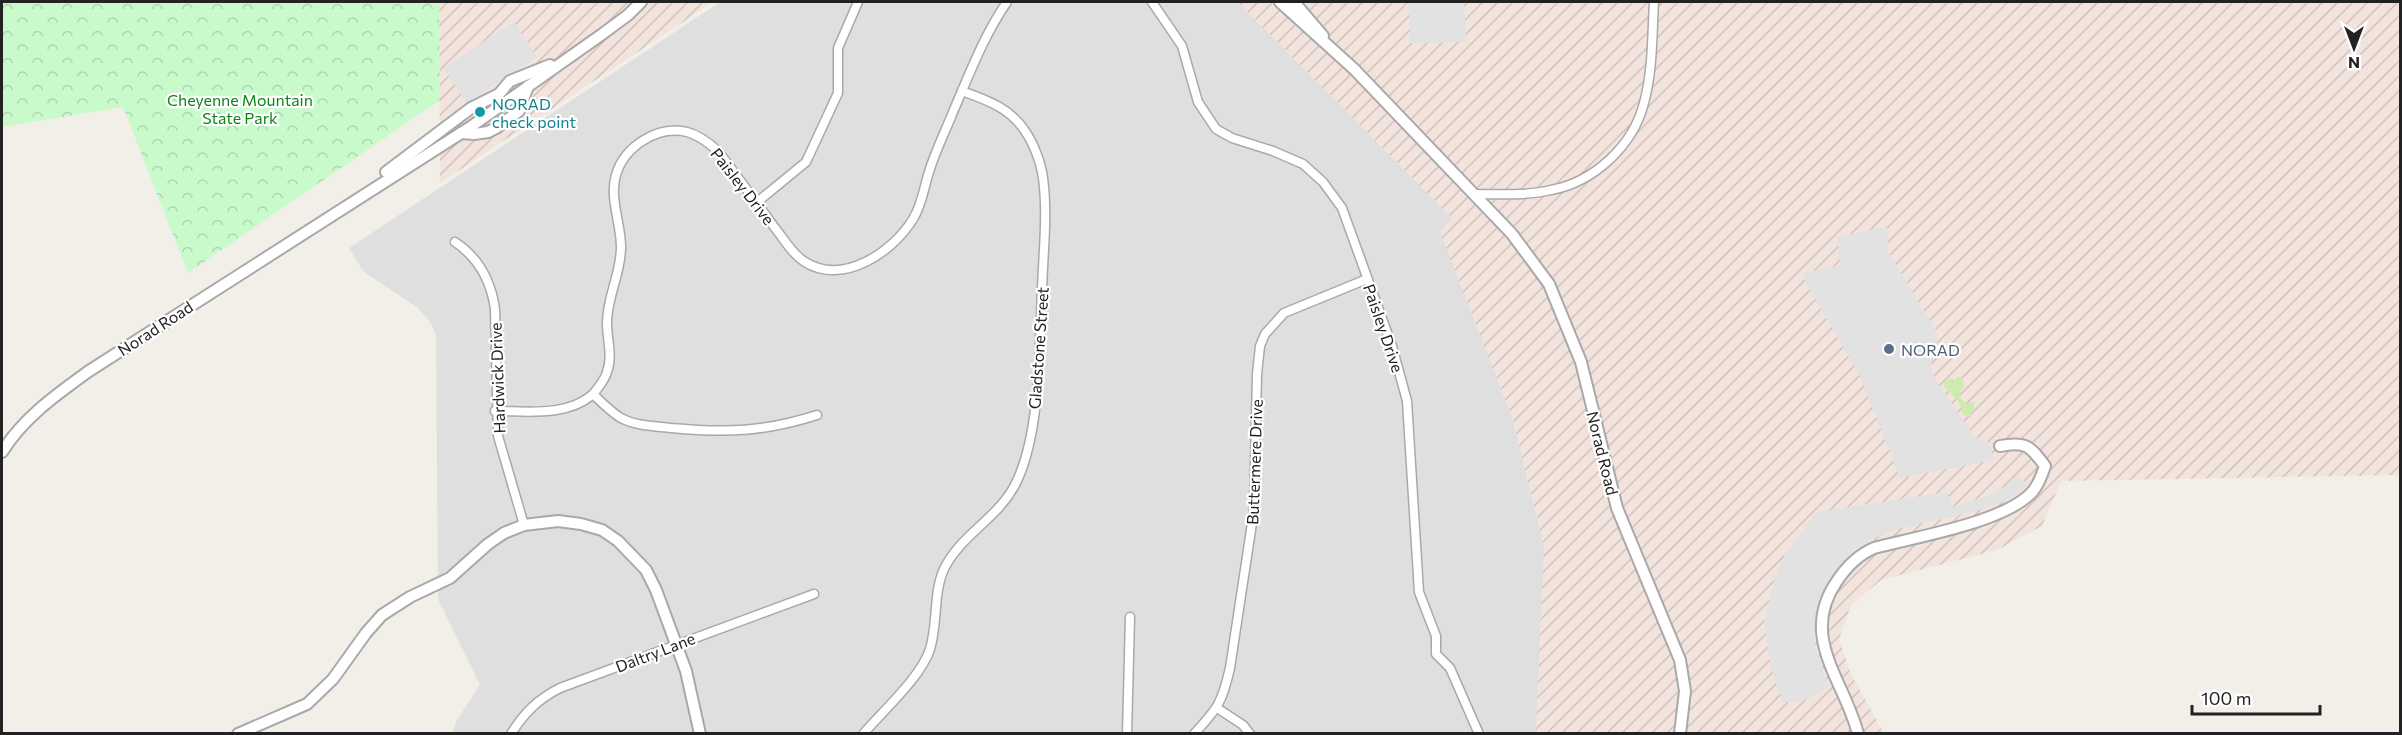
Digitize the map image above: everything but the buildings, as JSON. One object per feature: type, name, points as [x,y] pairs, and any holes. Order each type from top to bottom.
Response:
[{"type":"street","name":"Norad Road","points":[[2,452],[26,420],[73,383],[322,220],[461,133],[628,15],[641,2]]},
{"type":"street","points":[[756,203],[806,162],[838,93],[838,48],[858,2]]},
{"type":"street","name":"Paisley Drive","points":[[495,411],[557,411],[576,405],[592,394],[607,374],[610,356],[609,302],[619,270],[621,248],[613,195],[615,176],[623,158],[633,147],[667,131],[687,132],[706,141],[718,151],[791,248],[806,263],[822,269],[844,269],[864,263],[882,252],[913,219],[923,196],[929,172],[962,91],[995,19],[1007,2]]},
{"type":"street","name":"Paisley Drive","points":[[1152,2],[1182,46],[1198,102],[1216,129],[1232,138],[1273,151],[1303,164],[1323,182],[1342,208],[1392,346],[1407,401],[1419,592],[1436,636],[1436,654],[1450,668],[1479,734]]},
{"type":"street","name":"Norad Road","points":[[1280,2],[1340,57],[1512,234],[1549,284],[1570,330],[1581,362],[1614,498],[1680,660],[1685,691],[1680,734]]},
{"type":"street","name":"Norad Road","points":[[1294,2],[1340,57]]},
{"type":"street","points":[[1473,194],[1550,191],[1574,184],[1598,170],[1619,149],[1635,125],[1643,105],[1649,79],[1654,2]]},
{"type":"street","name":"Norad Road","points":[[322,220],[471,108],[499,94],[510,81],[546,67],[582,48]]},
{"type":"street","name":"Norad Road","points":[[461,133],[488,132],[496,128],[519,111],[528,86]]},
{"type":"street","name":"Gladstone Street","points":[[863,733],[921,667],[929,652],[940,586],[948,563],[962,542],[1000,507],[1017,482],[1023,466],[1037,389],[1045,207],[1043,175],[1026,132],[1013,116],[994,102],[962,91]]},
{"type":"street","name":"Hardwick Drive","points":[[455,242],[469,251],[483,271],[492,290],[495,309],[495,411],[498,436],[524,525]]},
{"type":"street","name":"Buttermere Drive","points":[[1194,734],[1217,708],[1230,668],[1254,510],[1257,374],[1260,346],[1265,334],[1284,313],[1367,279]]},
{"type":"street","points":[[592,394],[620,417],[634,423],[701,431],[735,432],[763,429],[817,416]]},
{"type":"street","points":[[1858,734],[1853,716],[1828,661],[1824,646],[1822,618],[1826,602],[1844,571],[1861,554],[1987,519],[2021,503],[2033,491],[2045,466],[2031,448],[2023,444],[2000,446]]},
{"type":"street","points":[[238,734],[307,704],[333,679],[382,615],[410,597],[450,579],[488,544],[504,533],[524,525],[558,521],[602,530],[618,540],[646,570],[656,590],[686,671],[700,734]]},
{"type":"street","name":"Daltry Lane","points":[[511,734],[528,710],[544,696],[676,644],[814,594]]},
{"type":"street","points":[[1127,734],[1130,617]]},
{"type":"street","points":[[1217,708],[1243,725],[1250,734]]},
{"type":"shaded area","points":[[439,2],[713,2],[440,183]]},
{"type":"shaded area","points":[[720,2],[1238,2],[1452,218],[1513,420],[1544,546],[1548,623],[1538,733],[452,733],[457,720],[480,685],[438,599],[436,335],[430,322],[418,308],[363,271],[349,248]]},
{"type":"shaded area","points":[[1238,2],[2400,2],[2400,475],[2061,481],[2042,526],[1997,550],[1881,580],[1851,605],[1839,639],[1851,674],[1882,733],[1538,733],[1536,729],[1544,546],[1513,420],[1440,232],[1452,218]]},
{"type":"shaded area","points":[[1409,2],[1464,2],[1466,42],[1410,43]]},
{"type":"shaded area","points":[[514,22],[537,57],[467,103],[443,68]]},
{"type":"shaded area","name":"NORAD","points":[[1887,226],[1888,252],[1937,332],[1937,345],[1930,368],[1935,379],[1974,436],[1988,442],[1994,460],[1900,478],[1861,378],[1806,283],[1803,273],[1840,265],[1837,237]]},
{"type":"shaded area","points":[[2017,475],[2027,485],[2020,493],[2005,501],[1977,511],[1898,529],[1869,540],[1850,552],[1826,585],[1816,614],[1814,637],[1816,649],[1829,687],[1801,702],[1783,702],[1771,669],[1764,622],[1775,577],[1784,556],[1816,512],[1947,492],[1953,507],[1994,493]]},
{"type":"green space","name":"Cheyenne Mountain State Park","points":[[2,2],[439,2],[440,100],[188,273],[123,107],[2,127]]},
{"type":"green space","points":[[1957,377],[1962,377],[1964,385],[1960,393],[1961,399],[1967,403],[1976,402],[1973,405],[1975,410],[1971,411],[1972,417],[1963,415],[1958,401],[1944,386],[1944,381],[1952,378],[1955,381]]},
{"type":"place","name":"NORAD check point","points":[[480,112]]},
{"type":"place","name":"NORAD","points":[[1889,349]]}]
